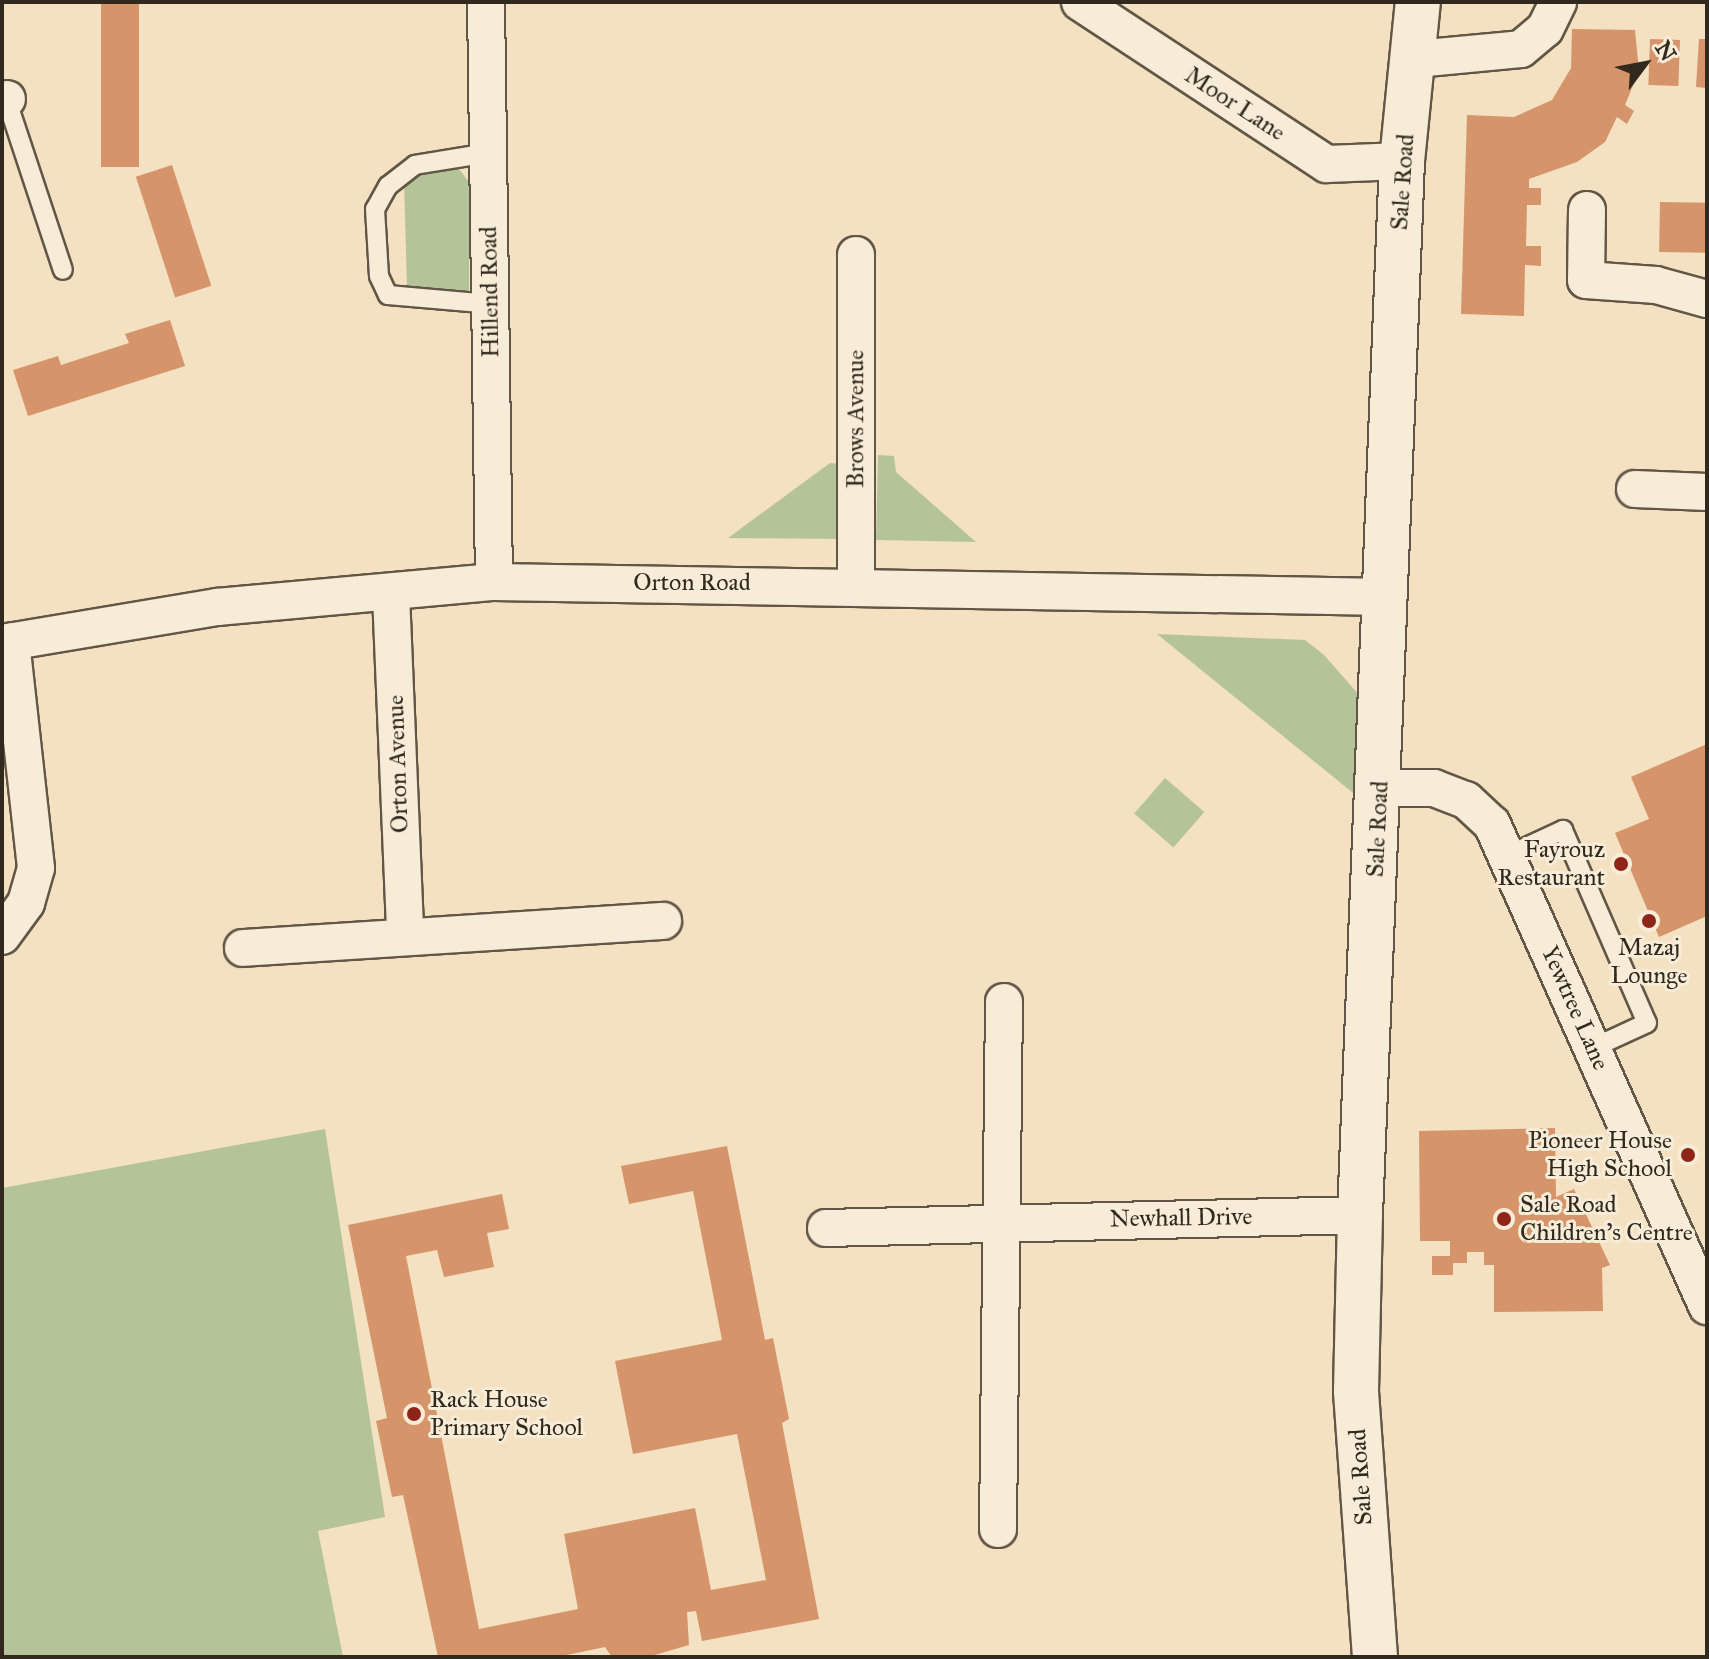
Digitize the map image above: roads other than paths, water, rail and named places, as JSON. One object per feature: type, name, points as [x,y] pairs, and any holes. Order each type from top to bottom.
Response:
[{"type":"main road","name":"Sale Road","points":[[1375,1657],[1356,1391],[1360,1215],[1380,788],[1402,161],[1416,59],[1418,2]]},
{"type":"street","name":"Hillend Road","points":[[486,2],[494,582]]},
{"type":"street","name":"Moor Lane","points":[[1080,2],[1327,164],[1402,161]]},
{"type":"street","points":[[1416,59],[1521,49],[1545,29],[1558,2]]},
{"type":"street","points":[[1587,210],[1586,280],[1656,285],[1707,299]]},
{"type":"street","name":"Brows Avenue","points":[[856,255],[856,583]]},
{"type":"street","points":[[1635,489],[1707,492]]},
{"type":"street","name":"Orton Road","points":[[6,642],[217,607],[391,594],[494,582],[856,583],[1387,597]]},
{"type":"street","name":"Orton Avenue","points":[[391,594],[405,934]]},
{"type":"street","points":[[2,936],[26,903],[36,868],[6,642]]},
{"type":"street","name":"Yewtree Lane","points":[[1380,788],[1434,788],[1466,800],[1492,824],[1707,1306]]},
{"type":"street","points":[[243,948],[405,934],[663,921]]},
{"type":"street","points":[[998,1529],[1004,1002]]},
{"type":"street","name":"Newhall Drive","points":[[826,1228],[1002,1221],[1360,1215]]},
{"type":"lane","points":[[4,94],[63,270]]},
{"type":"lane","points":[[488,153],[415,165],[388,186],[375,209],[379,276],[388,295],[490,304]]},
{"type":"lane","points":[[1507,856],[1563,830],[1647,1023],[1593,1048]]},
{"type":"place","name":"Fayrouz Restaurant","points":[[1621,864]]},
{"type":"place","name":"Mazaj Lounge","points":[[1649,921]]},
{"type":"place","name":"Pioneer House High School","points":[[1688,1155]]},
{"type":"place","name":"Sale Road Children's Centre","points":[[1504,1219]]},
{"type":"place","name":"Rack House Primary School","points":[[414,1414]]}]
